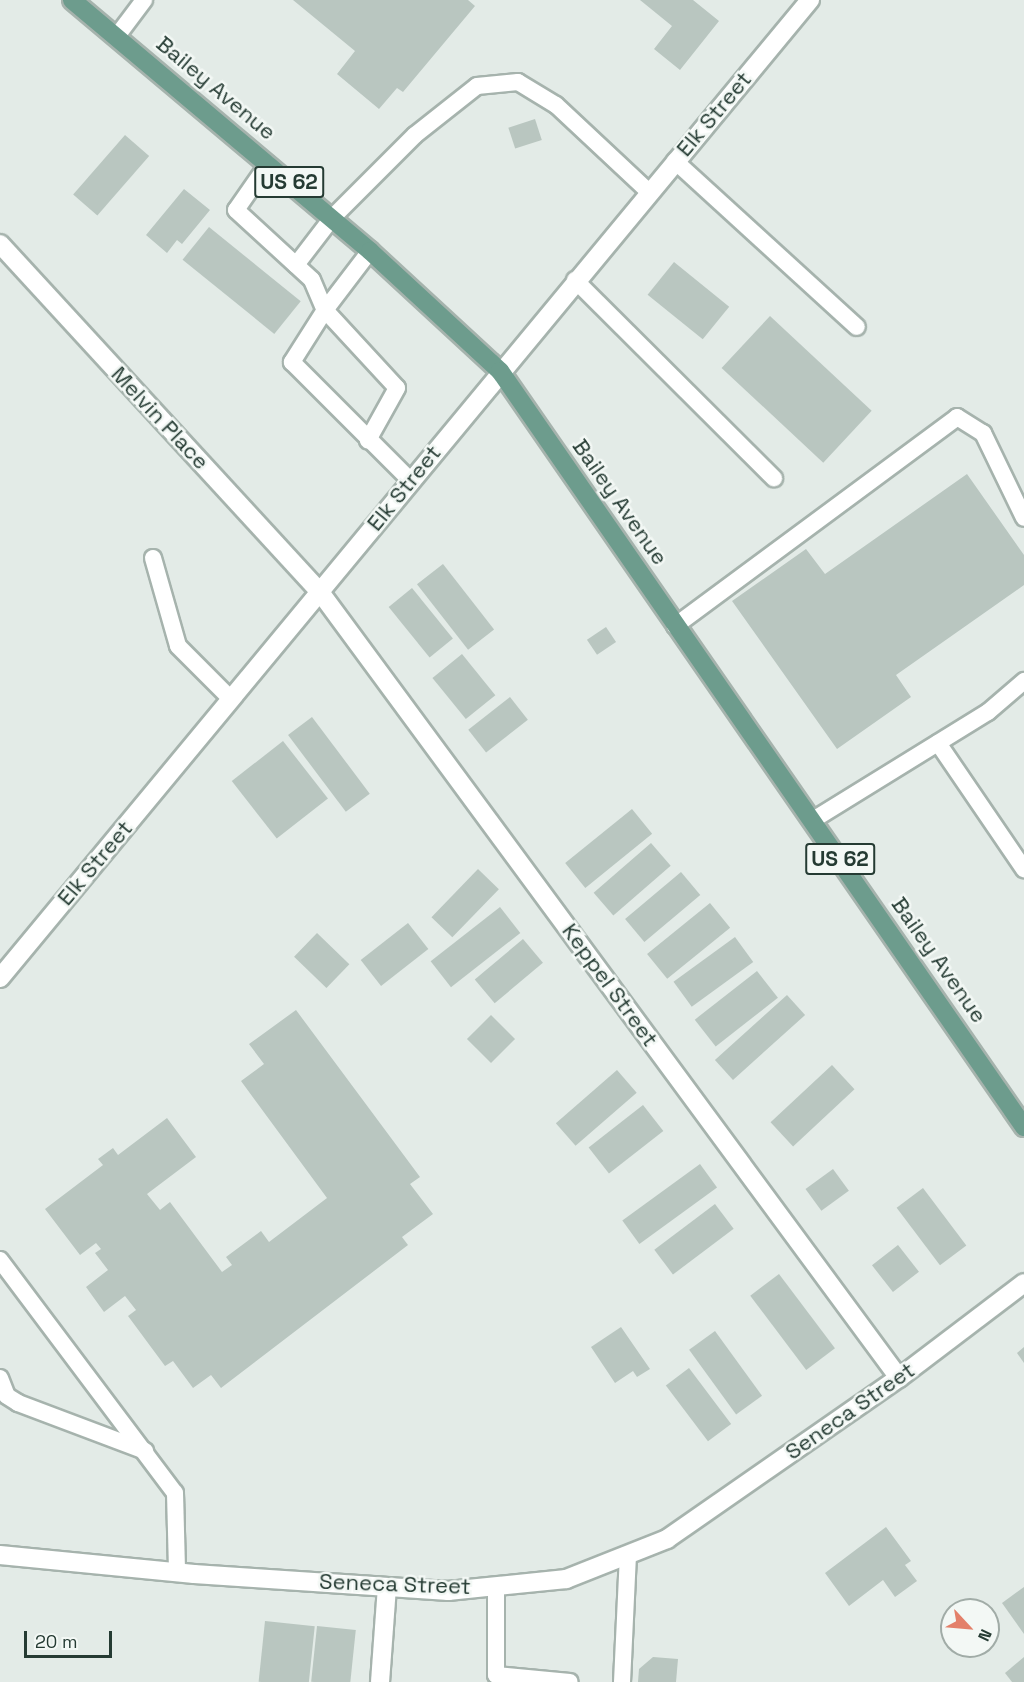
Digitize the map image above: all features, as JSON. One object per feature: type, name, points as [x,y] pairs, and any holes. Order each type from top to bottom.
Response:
[{"type":"main road","name":"Bailey Avenue","points":[[72,0],[332,218],[500,370],[675,626],[813,820],[1024,1127]]},
{"type":"main road","name":"Elk Street","points":[[1,976],[320,592],[500,370],[810,0]]},
{"type":"main road","name":"Melvin Place","points":[[0,244],[320,592]]},
{"type":"main road","name":"Keppel Street","points":[[320,592],[899,1378]]},
{"type":"main road","name":"Seneca Street","points":[[0,1555],[448,1591],[566,1579],[667,1539],[899,1378],[1024,1283]]},
{"type":"main road","points":[[380,1682],[387,1587]]},
{"type":"lane","points":[[117,36],[144,0]]},
{"type":"lane","points":[[296,265],[332,218],[415,135],[477,86],[518,82],[556,105],[649,192]]},
{"type":"lane","points":[[675,161],[856,327]]},
{"type":"lane","points":[[268,164],[236,210],[312,280],[325,310],[397,388],[368,440]]},
{"type":"lane","points":[[370,251],[325,310],[292,362],[410,480]]},
{"type":"lane","points":[[575,280],[774,478]]},
{"type":"lane","points":[[675,626],[957,417],[983,432],[1024,518]]},
{"type":"lane","points":[[153,558],[178,646],[231,699]]},
{"type":"lane","points":[[813,820],[988,712],[1024,681]]},
{"type":"lane","points":[[938,743],[1024,869]]},
{"type":"lane","points":[[0,1260],[176,1493],[177,1571]]},
{"type":"lane","points":[[0,1378],[7,1396],[18,1403],[145,1451]]},
{"type":"lane","points":[[622,1682],[628,1554]]},
{"type":"lane","points":[[496,1586],[496,1675],[570,1682]]},
{"type":"building","points":[[293,0],[468,0],[475,6],[403,92],[397,88],[379,109],[337,74],[355,51]]},
{"type":"building","points":[[640,0],[693,0],[719,21],[680,70],[654,49],[672,26]]},
{"type":"building","points":[[535,119],[542,140],[515,149],[508,128]]},
{"type":"building","points":[[125,135],[149,156],[97,216],[73,195]]},
{"type":"building","points":[[184,189],[210,210],[182,244],[177,240],[167,253],[146,235]]},
{"type":"building","points":[[209,227],[301,301],[274,334],[183,260]]},
{"type":"building","points":[[674,262],[729,307],[703,339],[648,295]]},
{"type":"building","points":[[770,316],[872,411],[823,463],[722,368]]},
{"type":"building","points":[[967,474],[1024,555],[1024,585],[896,675],[911,697],[837,749],[732,601],[806,549],[825,574]]},
{"type":"building","points":[[443,564],[494,629],[468,650],[417,584]]},
{"type":"building","points":[[412,588],[453,639],[430,657],[389,607]]},
{"type":"building","points":[[606,627],[616,642],[597,655],[587,640]]},
{"type":"building","points":[[462,654],[495,695],[466,719],[432,678]]},
{"type":"building","points":[[510,697],[528,720],[486,752],[468,730]]},
{"type":"building","points":[[312,717],[370,794],[346,812],[288,735]]},
{"type":"building","points":[[283,741],[328,799],[277,839],[232,781]]},
{"type":"building","points":[[632,809],[652,834],[585,888],[565,863]]},
{"type":"building","points":[[651,843],[671,866],[613,916],[594,893]]},
{"type":"building","points":[[478,869],[499,889],[452,937],[431,917]]},
{"type":"building","points":[[681,872],[700,895],[644,942],[625,919]]},
{"type":"building","points":[[710,903],[730,928],[667,979],[647,954]]},
{"type":"building","points":[[500,907],[520,933],[451,987],[431,961]]},
{"type":"building","points":[[408,923],[428,949],[381,986],[361,960]]},
{"type":"building","points":[[317,933],[349,964],[326,988],[294,957]]},
{"type":"building","points":[[735,937],[753,962],[692,1007],[674,982]]},
{"type":"building","points":[[523,939],[543,963],[495,1003],[475,979]]},
{"type":"building","points":[[757,971],[778,998],[716,1046],[695,1020]]},
{"type":"building","points":[[787,995],[805,1015],[733,1080],[715,1060]]},
{"type":"building","points":[[296,1010],[420,1177],[410,1184],[433,1214],[402,1237],[408,1245],[221,1388],[211,1375],[193,1388],[173,1361],[165,1366],[128,1316],[136,1310],[125,1296],[104,1312],[86,1287],[108,1270],[95,1253],[101,1249],[96,1243],[80,1255],[45,1209],[103,1165],[98,1159],[113,1148],[118,1155],[167,1118],[196,1157],[147,1194],[160,1210],[170,1202],[222,1272],[232,1265],[226,1257],[261,1231],[269,1242],[327,1198],[241,1081],[264,1064],[249,1044]]},
{"type":"building","points":[[491,1015],[515,1039],[491,1063],[467,1039]]},
{"type":"building","points":[[832,1065],[855,1089],[793,1146],[771,1122]]},
{"type":"building","points":[[617,1070],[637,1093],[576,1146],[556,1123]]},
{"type":"building","points":[[643,1105],[663,1131],[609,1173],[589,1147]]},
{"type":"building","points":[[700,1164],[717,1187],[639,1244],[622,1220]]},
{"type":"building","points":[[833,1169],[849,1191],[821,1211],[805,1189]]},
{"type":"building","points":[[923,1188],[966,1246],[940,1265],[897,1208]]},
{"type":"building","points":[[715,1204],[734,1229],[673,1274],[654,1250]]},
{"type":"building","points":[[898,1245],[919,1272],[893,1292],[872,1265]]},
{"type":"building","points":[[779,1274],[835,1348],[806,1370],[750,1296]]},
{"type":"building","points":[[621,1327],[650,1369],[637,1377],[633,1371],[615,1383],[591,1347]]},
{"type":"building","points":[[715,1331],[762,1396],[736,1415],[689,1350]]},
{"type":"building","points":[[1024,1347],[1024,1363],[1017,1353]]},
{"type":"building","points":[[689,1368],[731,1424],[708,1441],[666,1385]]},
{"type":"building","points":[[886,1527],[911,1561],[905,1565],[917,1581],[895,1597],[883,1580],[849,1606],[825,1573]]},
{"type":"building","points":[[1024,1587],[1024,1634],[1002,1603]]},
{"type":"building","points":[[265,1621],[315,1626],[309,1682],[259,1682]]},
{"type":"building","points":[[317,1626],[356,1630],[350,1682],[311,1682]]},
{"type":"building","points":[[653,1657],[678,1659],[676,1682],[638,1682],[639,1669]]},
{"type":"building","points":[[1024,1657],[1024,1682],[1012,1682],[1005,1673]]}]
